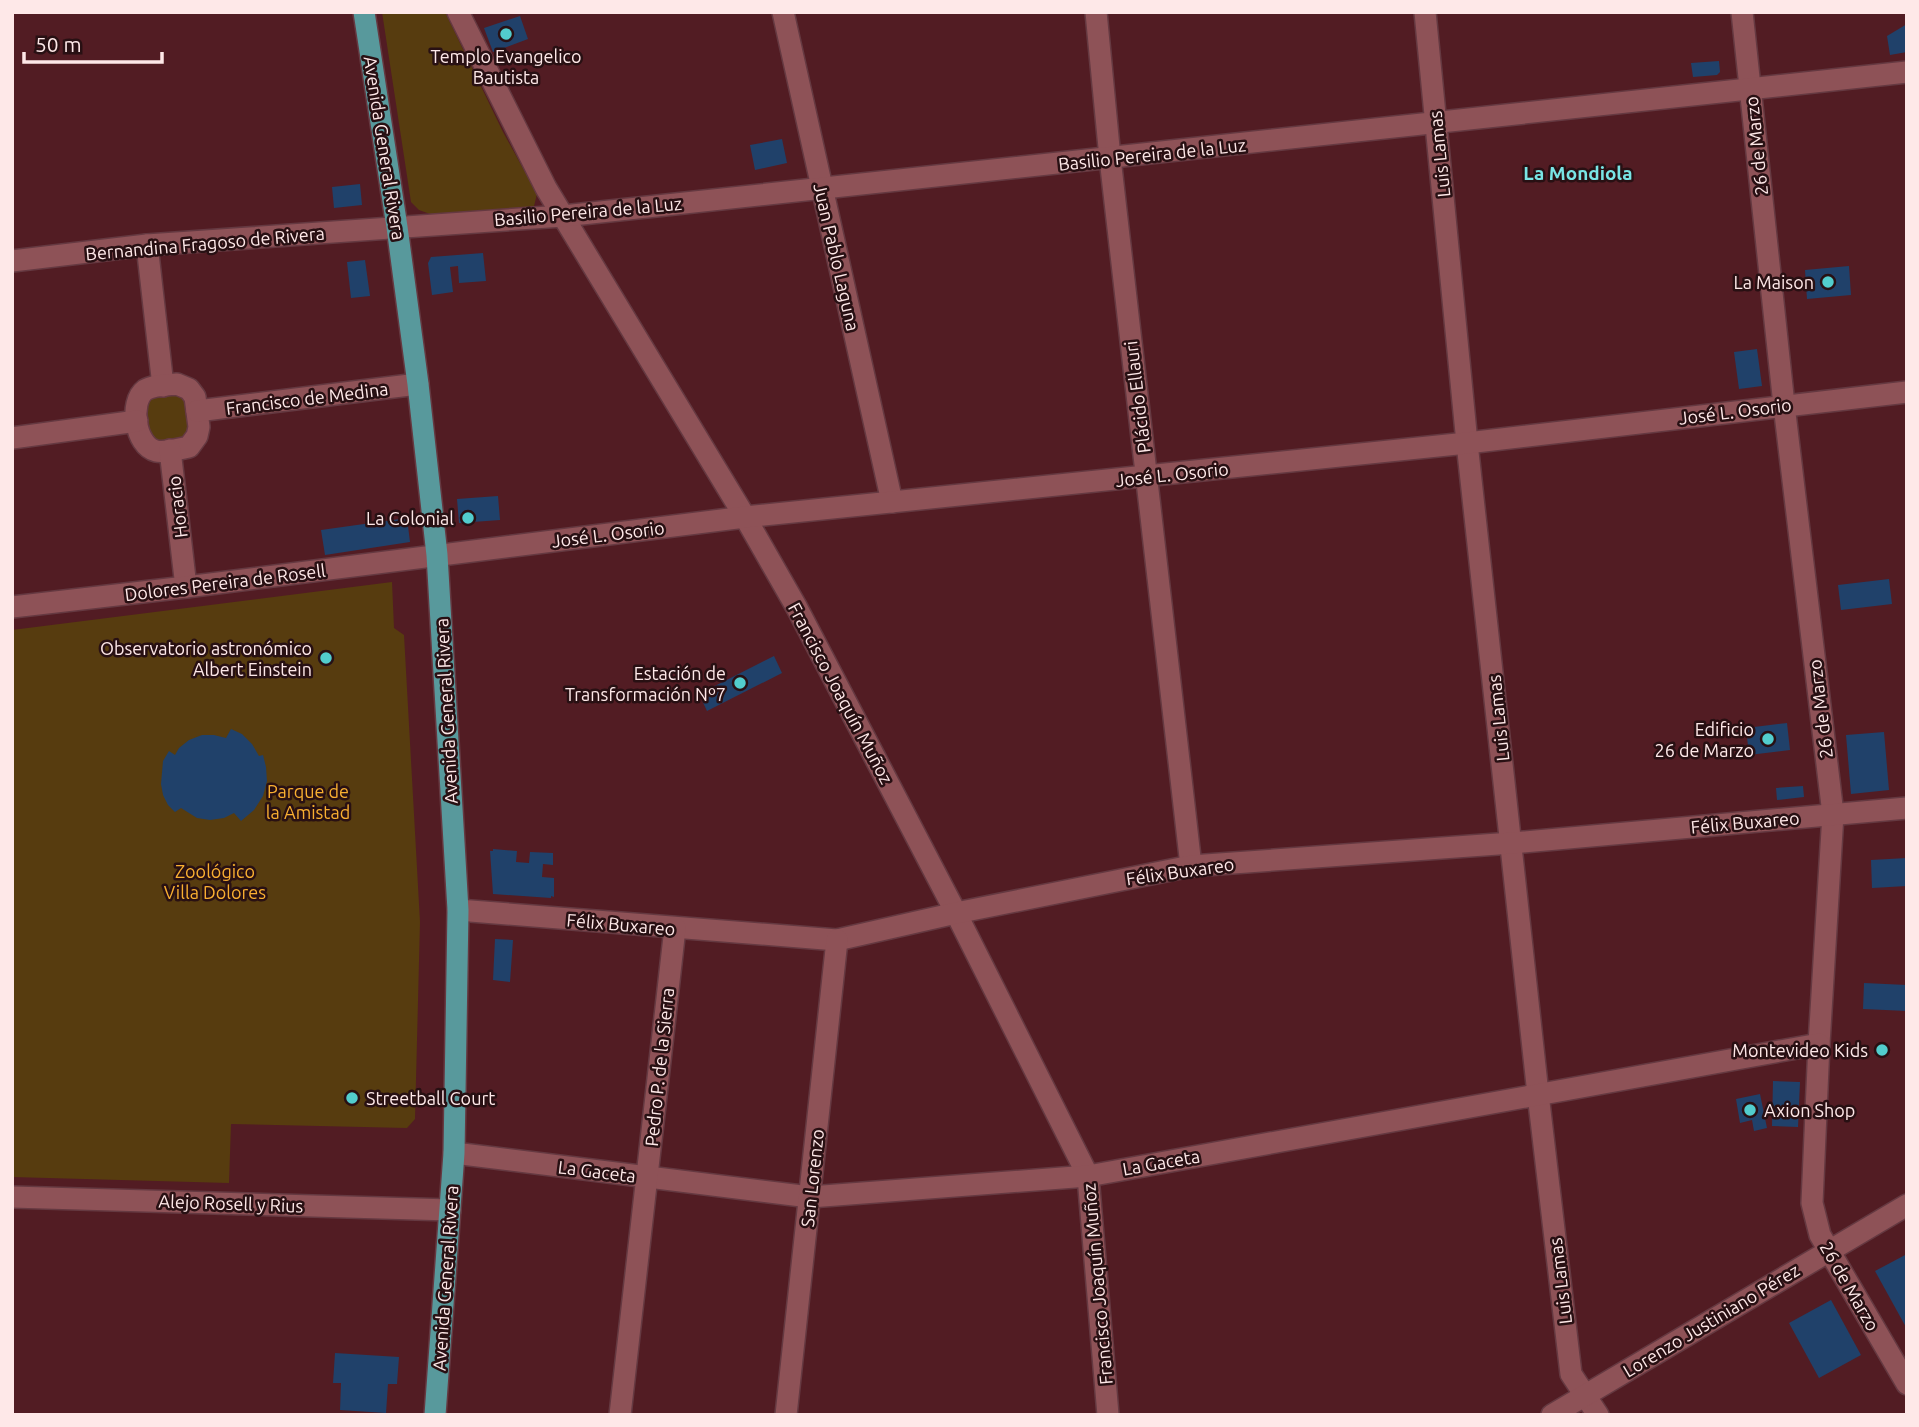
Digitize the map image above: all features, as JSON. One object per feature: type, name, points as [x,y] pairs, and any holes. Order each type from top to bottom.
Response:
[{"type":"main road","name":"Avenida General Rivera","points":[[364,12],[397,227],[437,555],[458,910],[454,1153],[435,1415]]},
{"type":"street","name":"Francisco Joaquín Muñoz","points":[[458,12],[546,188],[797,608],[956,913],[1088,1176],[1108,1415]]},
{"type":"street","name":"Juan Pablo Laguna","points":[[783,12],[892,502]]},
{"type":"street","name":"Plácido Ellauri","points":[[1096,12],[1110,158],[1191,866]]},
{"type":"street","name":"Luis Lamas","points":[[1425,12],[1467,443],[1571,1374],[1598,1415]]},
{"type":"street","name":"26 de Marzo","points":[[1742,12],[1784,405],[1833,814],[1812,1203],[1820,1235],[1907,1384]]},
{"type":"street","name":"Basilio Pereira de la Luz","points":[[397,227],[563,216],[1907,72]]},
{"type":"street","name":"Bernandina Fragoso de Rivera","points":[[12,261],[147,245],[397,227]]},
{"type":"street","points":[[12,438],[136,414],[142,393],[148,388],[163,386],[147,245]]},
{"type":"street","name":"Francisco de Medina","points":[[163,386],[177,384],[189,389],[197,412],[418,384]]},
{"type":"street","name":"José L. Osorio","points":[[437,555],[745,517],[1467,443],[1907,392]]},
{"type":"street","points":[[170,450],[188,447],[197,436],[197,412]]},
{"type":"street","name":"Horacio","points":[[136,414],[140,438],[147,447],[157,452],[170,450],[186,587]]},
{"type":"street","name":"Dolores Pereira de Rosell","points":[[12,607],[437,555]]},
{"type":"street","name":"Félix Buxareo","points":[[458,910],[837,940],[1191,866],[1512,843],[1907,808]]},
{"type":"street","name":"Pedro P. de la Sierra","points":[[620,1415],[675,928]]},
{"type":"street","name":"San Lorenzo","points":[[786,1415],[837,940]]},
{"type":"street","name":"La Gaceta","points":[[454,1153],[810,1197],[1088,1176],[1819,1044]]},
{"type":"street","name":"Alejo Rosell y Rius","points":[[12,1197],[450,1210]]},
{"type":"street","name":"Lorenzo Justiniano Pérez","points":[[1552,1415],[1907,1205]]},
{"type":"green space","points":[[382,12],[445,12],[503,132],[537,194],[534,206],[529,210],[430,214],[419,210],[411,202]]},
{"type":"green space","points":[[180,395],[186,400],[189,433],[184,439],[155,442],[149,436],[145,405],[150,398]]},
{"type":"green space","name":"Zoológico Villa Dolores","points":[[392,582],[394,628],[404,635],[420,922],[415,1119],[407,1128],[231,1124],[229,1183],[12,1177],[12,630]]},
{"type":"building","name":"Templo Evangelico Bautista","points":[[520,16],[528,39],[493,52],[484,28]]},
{"type":"building","points":[[1907,24],[1907,52],[1890,55],[1887,36]]},
{"type":"building","points":[[1719,61],[1720,72],[1717,75],[1693,77],[1691,63]]},
{"type":"building","points":[[782,139],[787,163],[755,170],[750,145]]},
{"type":"building","points":[[360,184],[362,205],[334,208],[332,187]]},
{"type":"building","points":[[483,253],[486,281],[459,283],[458,266],[450,267],[453,292],[432,295],[428,263],[431,257]]},
{"type":"building","points":[[365,260],[370,296],[351,298],[347,262]]},
{"type":"building","name":"La Maison","points":[[1849,266],[1851,295],[1807,299],[1805,270]]},
{"type":"building","points":[[1757,349],[1762,386],[1739,389],[1734,352]]},
{"type":"building","points":[[498,496],[500,520],[459,523],[457,499]]},
{"type":"building","points":[[407,518],[410,542],[325,555],[321,530]]},
{"type":"building","points":[[1889,579],[1892,604],[1841,610],[1838,585]]},
{"type":"building","name":"Observatorio astronómico Albert Einstein","points":[[326,650],[332,652],[332,664],[326,666],[320,664],[318,658],[320,652]]},
{"type":"building","name":"Estación de Transformación Nº7","points":[[774,656],[782,673],[707,711],[699,694]]},
{"type":"building","name":"Edificio 26 de Marzo","points":[[1787,723],[1790,750],[1749,755],[1746,728]]},
{"type":"building","points":[[231,729],[242,734],[259,756],[263,755],[267,781],[263,796],[254,810],[241,821],[234,813],[210,820],[197,818],[181,808],[175,812],[163,795],[161,784],[163,761],[169,751],[175,755],[189,740],[202,735],[226,738]]},
{"type":"building","points":[[1884,732],[1889,790],[1851,794],[1846,735]]},
{"type":"building","points":[[1803,786],[1804,797],[1777,800],[1776,788]]},
{"type":"building","points":[[490,851],[517,851],[516,862],[529,863],[530,852],[553,853],[553,865],[543,864],[542,877],[554,878],[554,897],[493,894]]},
{"type":"building","points":[[1907,858],[1907,886],[1872,888],[1871,860]]},
{"type":"building","points":[[495,939],[513,940],[510,982],[493,980]]},
{"type":"building","points":[[1864,983],[1907,985],[1907,1011],[1863,1009]]},
{"type":"building","points":[[1773,1081],[1800,1082],[1798,1127],[1772,1126]]},
{"type":"building","name":"Axion Shop","points":[[1760,1094],[1767,1128],[1754,1131],[1752,1120],[1740,1123],[1736,1099]]},
{"type":"building","points":[[1907,1254],[1907,1329],[1875,1271]]},
{"type":"building","points":[[1831,1300],[1861,1355],[1819,1378],[1789,1323]]},
{"type":"building","points":[[335,1353],[399,1357],[397,1384],[388,1384],[386,1413],[340,1410],[341,1383],[333,1383]]},
{"type":"place","name":"Templo Evangelico Bautista","points":[[506,34]]},
{"type":"place","name":"La Maison","points":[[1828,282]]},
{"type":"place","name":"La Colonial","points":[[468,518]]},
{"type":"place","name":"Observatorio astronómico Albert Einstein","points":[[326,658]]},
{"type":"place","name":"Estación de Transformación Nº7","points":[[740,683]]},
{"type":"place","name":"Edificio 26 de Marzo","points":[[1768,739]]},
{"type":"place","name":"Montevideo Kids","points":[[1882,1050]]},
{"type":"place","name":"Streetball Court","points":[[352,1098]]},
{"type":"place","name":"Axion Shop","points":[[1750,1110]]},
{"type":"district","name":"La Mondiola","points":[[1578,173]]},
{"type":"park label","name":"Parque de la Amistad","points":[[308,801]]}]
